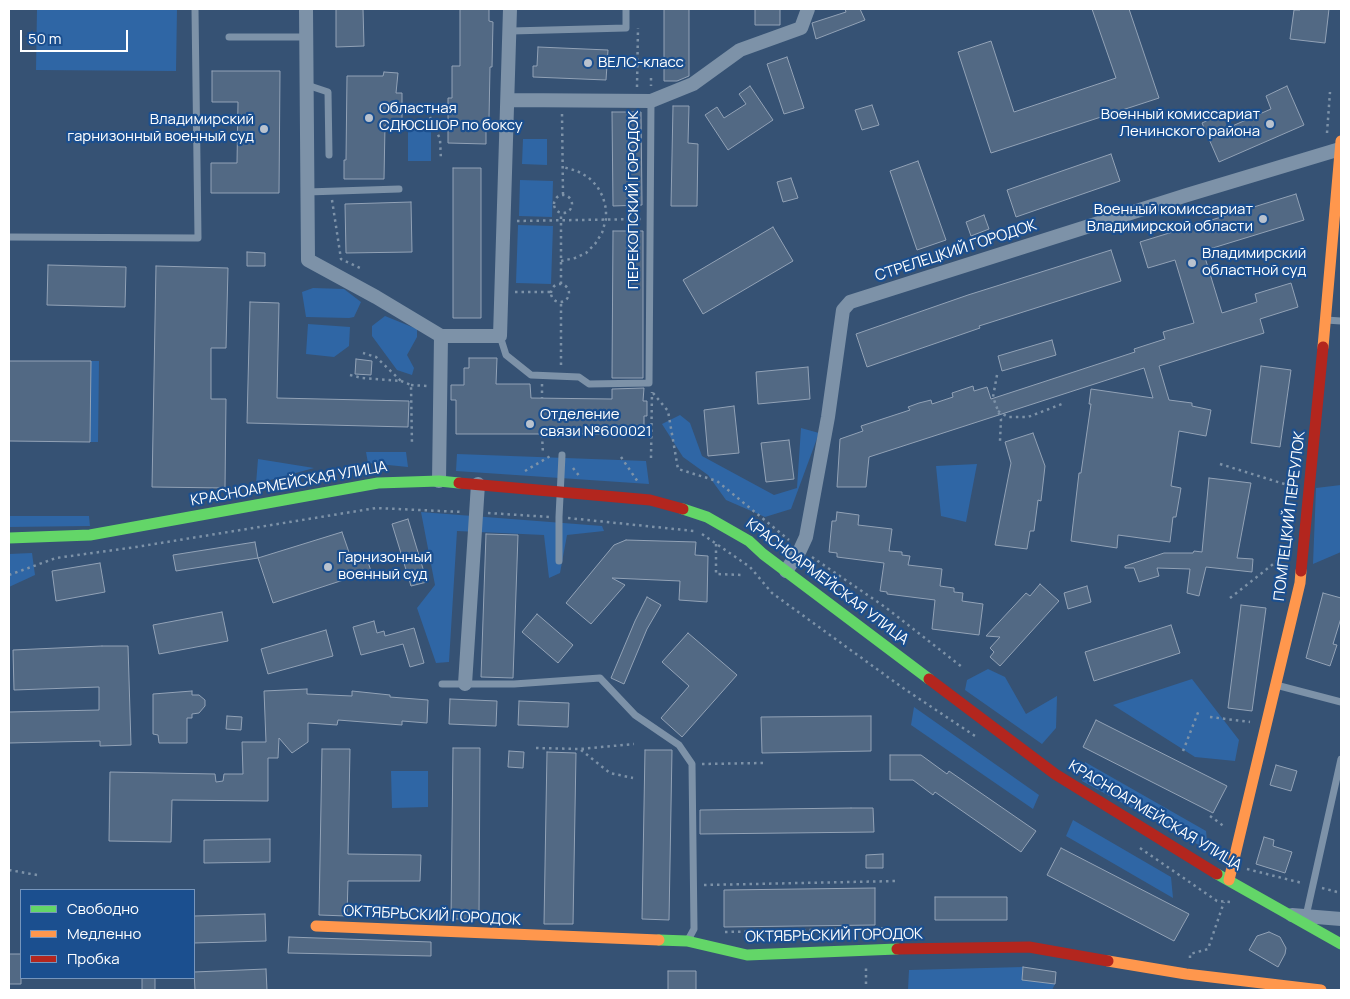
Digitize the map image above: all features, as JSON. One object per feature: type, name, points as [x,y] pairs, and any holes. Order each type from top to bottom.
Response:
[{"type":"street","points":[[306,9],[308,260],[376,297],[441,336],[500,336],[511,31],[510,9]]},
{"type":"street","points":[[644,101],[693,84],[740,50],[801,28],[808,9]]},
{"type":"street","name":"ПЕРЕКОПСКИЙ ГОРОДОК","points":[[508,100],[644,101]]},
{"type":"street","name":"ПОМПЕЦКИЙ ПЕРЕУЛОК","points":[[1229,880],[1300,583],[1326,320],[1337,243],[1341,146]]},
{"type":"street","name":"СТРЕЛЕЦКИЙ ГОРОДОК","points":[[786,571],[806,537],[828,416],[842,310],[850,302],[1341,146]]},
{"type":"street","points":[[439,481],[441,336]]},
{"type":"street","name":"КРАСНОАРМЕЙСКАЯ УЛИЦА","points":[[9,538],[90,535],[378,483],[439,481],[478,484],[650,500],[679,507],[707,517],[749,541],[1055,774],[1197,863],[1341,944]]},
{"type":"street","points":[[465,684],[478,484]]},
{"type":"street","name":"КРАСНОАРМЕЙСКАЯ УЛИЦА","points":[[1289,914],[1341,919]]},
{"type":"street","name":"ОКТЯБРЬСКИЙ ГОРОДОК","points":[[316,926],[687,941],[747,955],[1029,948],[1186,974],[1321,990]]},
{"type":"lane","points":[[9,237],[198,238],[195,9]]},
{"type":"lane","points":[[511,31],[626,28],[626,9]]},
{"type":"lane","points":[[229,37],[306,37]]},
{"type":"lane","points":[[306,85],[328,92],[329,156]]},
{"type":"lane","name":"ПЕРЕКОПСКИЙ ГОРОДОК","points":[[560,376],[579,377],[589,384],[650,383],[650,219],[644,101]]},
{"type":"lane","points":[[307,192],[399,189]]},
{"type":"lane","points":[[1326,320],[1341,321]]},
{"type":"lane","points":[[500,336],[506,355],[531,374],[560,376]]},
{"type":"lane","points":[[560,562],[559,517],[562,455]]},
{"type":"lane","points":[[442,684],[514,684],[600,678],[635,715],[679,745],[692,764],[694,929],[687,941]]},
{"type":"lane","points":[[1276,685],[1341,702]]},
{"type":"lane","points":[[1306,916],[1341,759]]},
{"type":"path","points":[[638,28],[644,101]]},
{"type":"path","points":[[430,117],[440,139],[441,160]]},
{"type":"path","points":[[562,125],[563,196]]},
{"type":"path","points":[[561,261],[586,253],[602,234],[606,219],[603,197],[597,186],[588,177],[563,167]]},
{"type":"path","points":[[331,192],[341,259],[362,268]]},
{"type":"path","points":[[563,196],[567,197],[572,203],[569,211],[561,213],[554,206],[556,198],[563,196]]},
{"type":"path","points":[[561,213],[561,284]]},
{"type":"path","points":[[504,221],[650,219]]},
{"type":"path","points":[[561,284],[567,287],[569,294],[566,300],[561,302],[554,299],[551,292],[554,286],[561,284]]},
{"type":"path","points":[[501,292],[551,292]]},
{"type":"path","points":[[560,376],[561,302]]},
{"type":"path","points":[[363,353],[376,356],[401,381]]},
{"type":"path","points":[[350,375],[401,381],[411,385],[412,445]]},
{"type":"path","points":[[997,375],[993,397],[1001,419],[1000,441]]},
{"type":"path","points":[[651,458],[652,392],[668,412],[678,469],[717,481],[800,550],[885,607],[962,667]]},
{"type":"path","points":[[998,411],[1008,418],[1028,417],[1062,404]]},
{"type":"path","points":[[542,435],[543,454]]},
{"type":"path","points":[[523,472],[553,454]]},
{"type":"path","points":[[562,455],[594,495]]},
{"type":"path","points":[[621,457],[650,500]]},
{"type":"path","points":[[1220,464],[1298,488]]},
{"type":"path","points":[[9,575],[56,558],[376,508],[559,517],[697,532],[750,567],[772,593],[903,688],[978,738]]},
{"type":"path","points":[[716,544],[716,574],[742,575]]},
{"type":"path","points":[[1230,598],[1290,551],[1288,561]]},
{"type":"path","points":[[1183,751],[1199,710]]},
{"type":"path","points":[[1210,717],[1266,723]]},
{"type":"path","points":[[536,748],[580,749],[634,744]]},
{"type":"path","points":[[580,749],[610,773],[633,778]]},
{"type":"path","points":[[692,764],[763,763]]},
{"type":"path","points":[[1210,816],[1226,827]]},
{"type":"path","points":[[1135,845],[1217,901],[1232,902]]},
{"type":"path","points":[[1243,868],[1341,893]]},
{"type":"path","points":[[9,870],[37,875]]},
{"type":"path","points":[[693,885],[898,881]]},
{"type":"path","points":[[1186,974],[1190,954],[1208,949],[1224,901]]},
{"type":"path","points":[[717,931],[898,928]]},
{"type":"shaded area","points":[[37,9],[177,9],[176,71],[36,70]]},
{"type":"shaded area","points":[[408,127],[431,128],[431,161],[408,161]]},
{"type":"shaded area","points":[[523,139],[547,139],[547,165],[522,164]]},
{"type":"shaded area","points":[[520,180],[553,181],[552,217],[519,216]]},
{"type":"shaded area","points":[[518,225],[553,226],[551,284],[516,283]]},
{"type":"shaded area","points":[[313,288],[344,289],[361,302],[354,317],[306,317],[302,292]]},
{"type":"shaded area","points":[[385,316],[417,329],[417,337],[407,355],[414,368],[412,375],[397,370],[372,336],[372,326]]},
{"type":"shaded area","points":[[308,324],[350,327],[349,346],[334,357],[306,354]]},
{"type":"shaded area","points":[[91,361],[99,361],[98,442],[90,442]]},
{"type":"shaded area","points":[[680,415],[690,423],[702,456],[774,495],[797,488],[801,428],[819,433],[791,509],[765,517],[726,500],[708,475],[683,457],[662,424]]},
{"type":"shaded area","points":[[366,452],[406,452],[408,467],[368,463]]},
{"type":"shaded area","points":[[457,454],[646,461],[649,484],[456,471]]},
{"type":"shaded area","points":[[258,459],[314,468],[256,484]]},
{"type":"shaded area","points":[[977,464],[966,522],[941,516],[936,466]]},
{"type":"shaded area","points":[[1341,485],[1341,552],[1313,564],[1316,488]]},
{"type":"shaded area","points":[[421,512],[602,526],[604,531],[567,535],[560,573],[549,578],[544,535],[457,531],[449,662],[436,663],[417,608],[435,585]]},
{"type":"shaded area","points":[[9,516],[89,516],[90,526],[9,527]]},
{"type":"shaded area","points":[[32,553],[35,575],[9,587],[9,554]]},
{"type":"shaded area","points":[[988,669],[1005,677],[1026,714],[1057,696],[1056,728],[1042,744],[965,690],[967,680]]},
{"type":"shaded area","points":[[1192,679],[1239,740],[1235,761],[1195,757],[1113,705]]},
{"type":"shaded area","points":[[914,707],[1039,795],[1033,809],[911,725]]},
{"type":"shaded area","points":[[1085,762],[1206,831],[1208,850],[1082,781]]},
{"type":"shaded area","points":[[391,771],[428,771],[428,807],[392,808]]},
{"type":"shaded area","points":[[1073,820],[1171,877],[1173,898],[1066,836]]},
{"type":"shaded area","points":[[1023,967],[1022,980],[1055,984],[1052,990],[908,990],[909,970]]},
{"type":"building","points":[[336,9],[363,9],[364,46],[336,47]]},
{"type":"building","points":[[460,9],[489,9],[489,21],[493,22],[492,67],[490,67],[489,119],[486,119],[486,144],[448,143],[448,98],[452,98],[452,66],[460,66]]},
{"type":"building","points":[[664,9],[689,9],[689,76],[677,81],[664,81]]},
{"type":"building","points":[[755,9],[780,9],[780,25],[755,25]]},
{"type":"building","points":[[845,9],[860,9],[865,20],[816,39],[812,23],[846,12]]},
{"type":"building","points":[[1092,9],[1129,9],[1159,98],[991,153],[958,52],[991,41],[1014,112],[1116,78]]},
{"type":"building","points":[[1329,9],[1325,43],[1290,39],[1294,10]]},
{"type":"building","points":[[538,47],[608,50],[606,80],[533,77],[533,66],[537,66]]},
{"type":"building","points":[[787,57],[804,108],[784,114],[767,64]]},
{"type":"building","points":[[212,71],[280,71],[279,193],[211,193],[211,163],[237,163],[238,102],[212,102]]},
{"type":"building","points":[[384,72],[398,73],[396,93],[402,93],[402,125],[385,125],[384,179],[344,179],[347,76],[383,76]]},
{"type":"building","points":[[750,86],[773,120],[728,150],[705,115],[717,107],[724,118],[746,104],[739,94]]},
{"type":"building","name":"Военный комиссариат Ленинского района","points":[[1287,86],[1304,125],[1219,162],[1202,123],[1224,113],[1230,127],[1271,109],[1266,96]]},
{"type":"building","points":[[872,105],[879,125],[862,130],[855,110]]},
{"type":"building","points":[[673,106],[689,106],[688,143],[698,144],[697,206],[671,206]]},
{"type":"building","points":[[612,112],[641,112],[642,205],[613,206]]},
{"type":"building","points":[[1111,154],[1120,181],[1016,217],[1007,190]]},
{"type":"building","points":[[918,161],[946,240],[917,250],[890,171]]},
{"type":"building","points":[[453,168],[481,168],[481,318],[453,318]]},
{"type":"building","points":[[791,178],[798,198],[783,202],[777,182]]},
{"type":"building","points":[[1296,194],[1304,220],[1203,251],[1222,313],[1257,302],[1255,294],[1291,283],[1298,307],[1260,319],[1264,333],[1159,366],[1169,400],[1192,403],[1192,406],[1211,410],[1206,436],[1179,431],[1171,486],[1181,488],[1176,517],[1173,517],[1170,542],[1118,535],[1117,548],[1071,541],[1079,473],[1081,473],[1091,404],[1089,404],[1091,389],[1153,398],[1144,368],[869,457],[866,487],[837,487],[840,439],[863,431],[861,426],[910,410],[908,407],[919,403],[931,400],[932,404],[953,397],[952,393],[973,386],[974,391],[987,387],[991,399],[1135,352],[1134,349],[1165,339],[1163,332],[1194,323],[1175,260],[1148,268],[1140,242]]},
{"type":"building","points":[[411,202],[412,252],[346,253],[345,204]]},
{"type":"building","points":[[984,215],[989,229],[971,236],[966,222]]},
{"type":"building","points":[[773,227],[793,261],[703,314],[683,280]]},
{"type":"building","points":[[613,231],[643,231],[643,378],[612,378]]},
{"type":"building","points":[[1111,250],[1121,281],[979,326],[980,328],[867,367],[856,334],[968,295]]},
{"type":"building","points":[[247,252],[265,253],[265,266],[247,266]]},
{"type":"building","points":[[48,265],[126,267],[125,307],[47,305]]},
{"type":"building","points":[[156,266],[228,268],[226,348],[211,348],[211,399],[226,399],[225,488],[152,487]]},
{"type":"building","points":[[250,302],[279,303],[277,398],[409,401],[408,427],[247,423]]},
{"type":"building","points":[[1052,340],[1056,355],[1002,371],[998,356]]},
{"type":"building","points":[[469,358],[497,358],[496,384],[530,384],[531,398],[612,399],[612,389],[644,388],[643,401],[647,401],[647,416],[644,416],[644,434],[456,434],[456,400],[451,400],[451,385],[464,385],[464,368],[469,368]]},
{"type":"building","points":[[356,359],[372,361],[371,375],[355,374]]},
{"type":"building","points":[[9,361],[91,361],[90,442],[9,441]]},
{"type":"building","points":[[1261,366],[1291,370],[1280,447],[1251,443]]},
{"type":"building","points":[[808,367],[810,399],[758,404],[756,372]]},
{"type":"building","points":[[734,406],[739,453],[708,456],[704,410]]},
{"type":"building","points":[[1033,433],[1045,466],[1041,501],[1038,500],[1034,531],[1030,531],[1027,549],[995,545],[1011,463],[1005,442]]},
{"type":"building","points":[[789,440],[794,479],[766,482],[761,443]]},
{"type":"building","points":[[1209,478],[1251,483],[1237,558],[1253,559],[1252,572],[1206,567],[1199,596],[1187,593],[1190,569],[1157,568],[1159,576],[1139,582],[1134,568],[1125,568],[1125,566],[1164,553],[1202,552]]},
{"type":"building","points":[[837,512],[859,515],[858,525],[892,529],[889,551],[902,552],[902,555],[910,556],[908,565],[942,569],[940,586],[954,588],[954,592],[963,593],[962,601],[983,604],[979,635],[932,629],[935,600],[887,594],[887,592],[880,591],[884,563],[837,557],[837,553],[829,552],[832,521],[836,521]]},
{"type":"building","points":[[408,519],[427,582],[411,586],[392,524]]},
{"type":"building","points":[[342,532],[352,561],[366,556],[371,571],[273,603],[258,558]]},
{"type":"building","points":[[486,534],[518,535],[513,678],[481,677]]},
{"type":"building","points":[[626,540],[696,542],[695,555],[708,556],[707,602],[679,600],[680,581],[612,578],[625,585],[591,624],[566,603],[614,545]]},
{"type":"building","points":[[255,542],[258,558],[176,571],[173,555]]},
{"type":"building","points":[[100,563],[105,592],[56,601],[52,571]]},
{"type":"building","points":[[1040,584],[1059,601],[1000,666],[990,657],[994,652],[990,648],[1000,637],[986,636],[1026,593],[1030,596]]},
{"type":"building","points":[[1087,586],[1091,602],[1068,609],[1064,593]]},
{"type":"building","points":[[1323,593],[1341,598],[1341,618],[1333,644],[1337,645],[1330,666],[1306,658]]},
{"type":"building","points":[[647,597],[661,605],[647,629],[624,684],[611,678]]},
{"type":"building","points":[[1241,605],[1266,608],[1252,711],[1228,708]]},
{"type":"building","points":[[222,612],[228,641],[159,654],[153,625]]},
{"type":"building","points":[[537,614],[573,645],[558,663],[522,632]]},
{"type":"building","points":[[374,621],[377,633],[384,631],[385,636],[414,628],[424,663],[410,667],[403,644],[361,655],[353,627]]},
{"type":"building","points":[[1171,625],[1180,653],[1094,681],[1085,652]]},
{"type":"building","points":[[326,630],[333,656],[268,674],[261,649]]},
{"type":"building","points":[[688,633],[737,675],[682,737],[661,718],[689,686],[662,662]]},
{"type":"building","points":[[128,646],[131,745],[100,746],[100,741],[9,743],[9,712],[99,710],[99,687],[14,690],[13,650]]},
{"type":"building","points":[[307,689],[307,694],[352,696],[352,691],[428,700],[427,723],[402,721],[402,725],[338,720],[337,725],[308,723],[308,742],[292,753],[279,738],[278,758],[268,758],[268,801],[172,800],[171,842],[109,841],[110,772],[215,774],[216,782],[223,781],[224,774],[243,774],[242,742],[266,742],[264,691]]},
{"type":"building","points":[[192,691],[192,695],[199,695],[205,700],[205,706],[199,713],[192,714],[192,718],[187,718],[187,743],[159,743],[158,735],[153,734],[153,694]]},
{"type":"building","points":[[450,699],[497,701],[496,726],[449,724]]},
{"type":"building","points":[[519,701],[569,703],[568,727],[518,725]]},
{"type":"building","points":[[227,716],[242,717],[241,730],[226,729]]},
{"type":"building","points":[[871,716],[871,751],[762,753],[761,717]]},
{"type":"building","points":[[1096,720],[1227,786],[1213,813],[1083,747]]},
{"type":"building","points":[[453,748],[480,748],[479,919],[451,919]]},
{"type":"building","points":[[322,749],[350,749],[348,854],[421,855],[420,881],[348,881],[347,916],[319,915]]},
{"type":"building","points":[[645,750],[672,750],[669,920],[642,919]]},
{"type":"building","points":[[509,751],[524,752],[523,768],[508,767]]},
{"type":"building","points":[[547,752],[576,753],[573,924],[544,924]]},
{"type":"building","points":[[890,755],[921,755],[947,774],[949,771],[1036,831],[1021,852],[935,792],[933,795],[913,780],[890,780]]},
{"type":"building","points":[[1276,765],[1297,771],[1291,791],[1270,785]]},
{"type":"building","points":[[873,808],[874,832],[700,834],[700,810]]},
{"type":"building","points":[[1264,837],[1274,840],[1273,846],[1292,852],[1285,873],[1256,864]]},
{"type":"building","points":[[270,839],[270,862],[204,863],[204,840]]},
{"type":"building","points":[[1061,848],[1189,914],[1174,941],[1047,875]]},
{"type":"building","points":[[883,854],[883,868],[866,868],[866,855]]},
{"type":"building","points":[[875,888],[875,925],[724,927],[724,890]]},
{"type":"building","points":[[935,897],[1007,897],[1007,920],[935,920]]},
{"type":"building","points":[[265,914],[266,941],[195,943],[195,916]]},
{"type":"building","points":[[1269,932],[1280,937],[1286,948],[1278,967],[1249,950],[1257,936]]},
{"type":"building","points":[[289,937],[431,942],[431,956],[288,953]]},
{"type":"building","points":[[9,954],[20,954],[21,984],[9,984]]},
{"type":"building","points":[[1023,967],[1056,972],[1055,984],[1022,980]]},
{"type":"building","points":[[266,969],[267,990],[195,990],[195,972]]},
{"type":"building","points":[[668,971],[696,971],[696,990],[668,990]]},
{"type":"building","points":[[142,979],[155,979],[155,990],[142,990]]},
{"type":"traffic: fast","points":[[9,538],[90,535],[378,483],[439,481],[459,483]]},
{"type":"traffic: fast","points":[[683,509],[707,517],[749,541],[763,554],[929,679]]},
{"type":"traffic: fast","points":[[1217,874],[1341,944]]},
{"type":"traffic: fast","points":[[659,940],[687,941],[747,955],[897,949]]},
{"type":"traffic: slow","points":[[1323,347],[1341,141]]},
{"type":"traffic: slow","points":[[1229,880],[1300,583],[1301,571]]},
{"type":"traffic: slow","points":[[316,926],[659,940]]},
{"type":"traffic: slow","points":[[1108,961],[1186,974],[1321,990]]},
{"type":"traffic: jam","points":[[1301,571],[1323,347]]},
{"type":"traffic: jam","points":[[459,483],[650,500],[683,509]]},
{"type":"traffic: jam","points":[[929,679],[1055,774],[1217,874]]},
{"type":"traffic: jam","points":[[897,949],[1029,947],[1108,961]]},
{"type":"place","name":"ВЕЛС-класс","points":[[588,63]]},
{"type":"place","name":"Областная СДЮСШОР по боксу","points":[[369,118]]},
{"type":"place","name":"Военный комиссариат Ленинского района","points":[[1270,124]]},
{"type":"place","name":"Владимирский гарнизонный военный суд","points":[[264,129]]},
{"type":"place","name":"Военный комиссариат Владимирской области","points":[[1263,219]]},
{"type":"place","name":"Владимирский областной суд","points":[[1192,263]]},
{"type":"place","name":"Отделение связи №600021","points":[[530,424]]},
{"type":"place","name":"Гарнизонный военный суд","points":[[328,567]]}]
